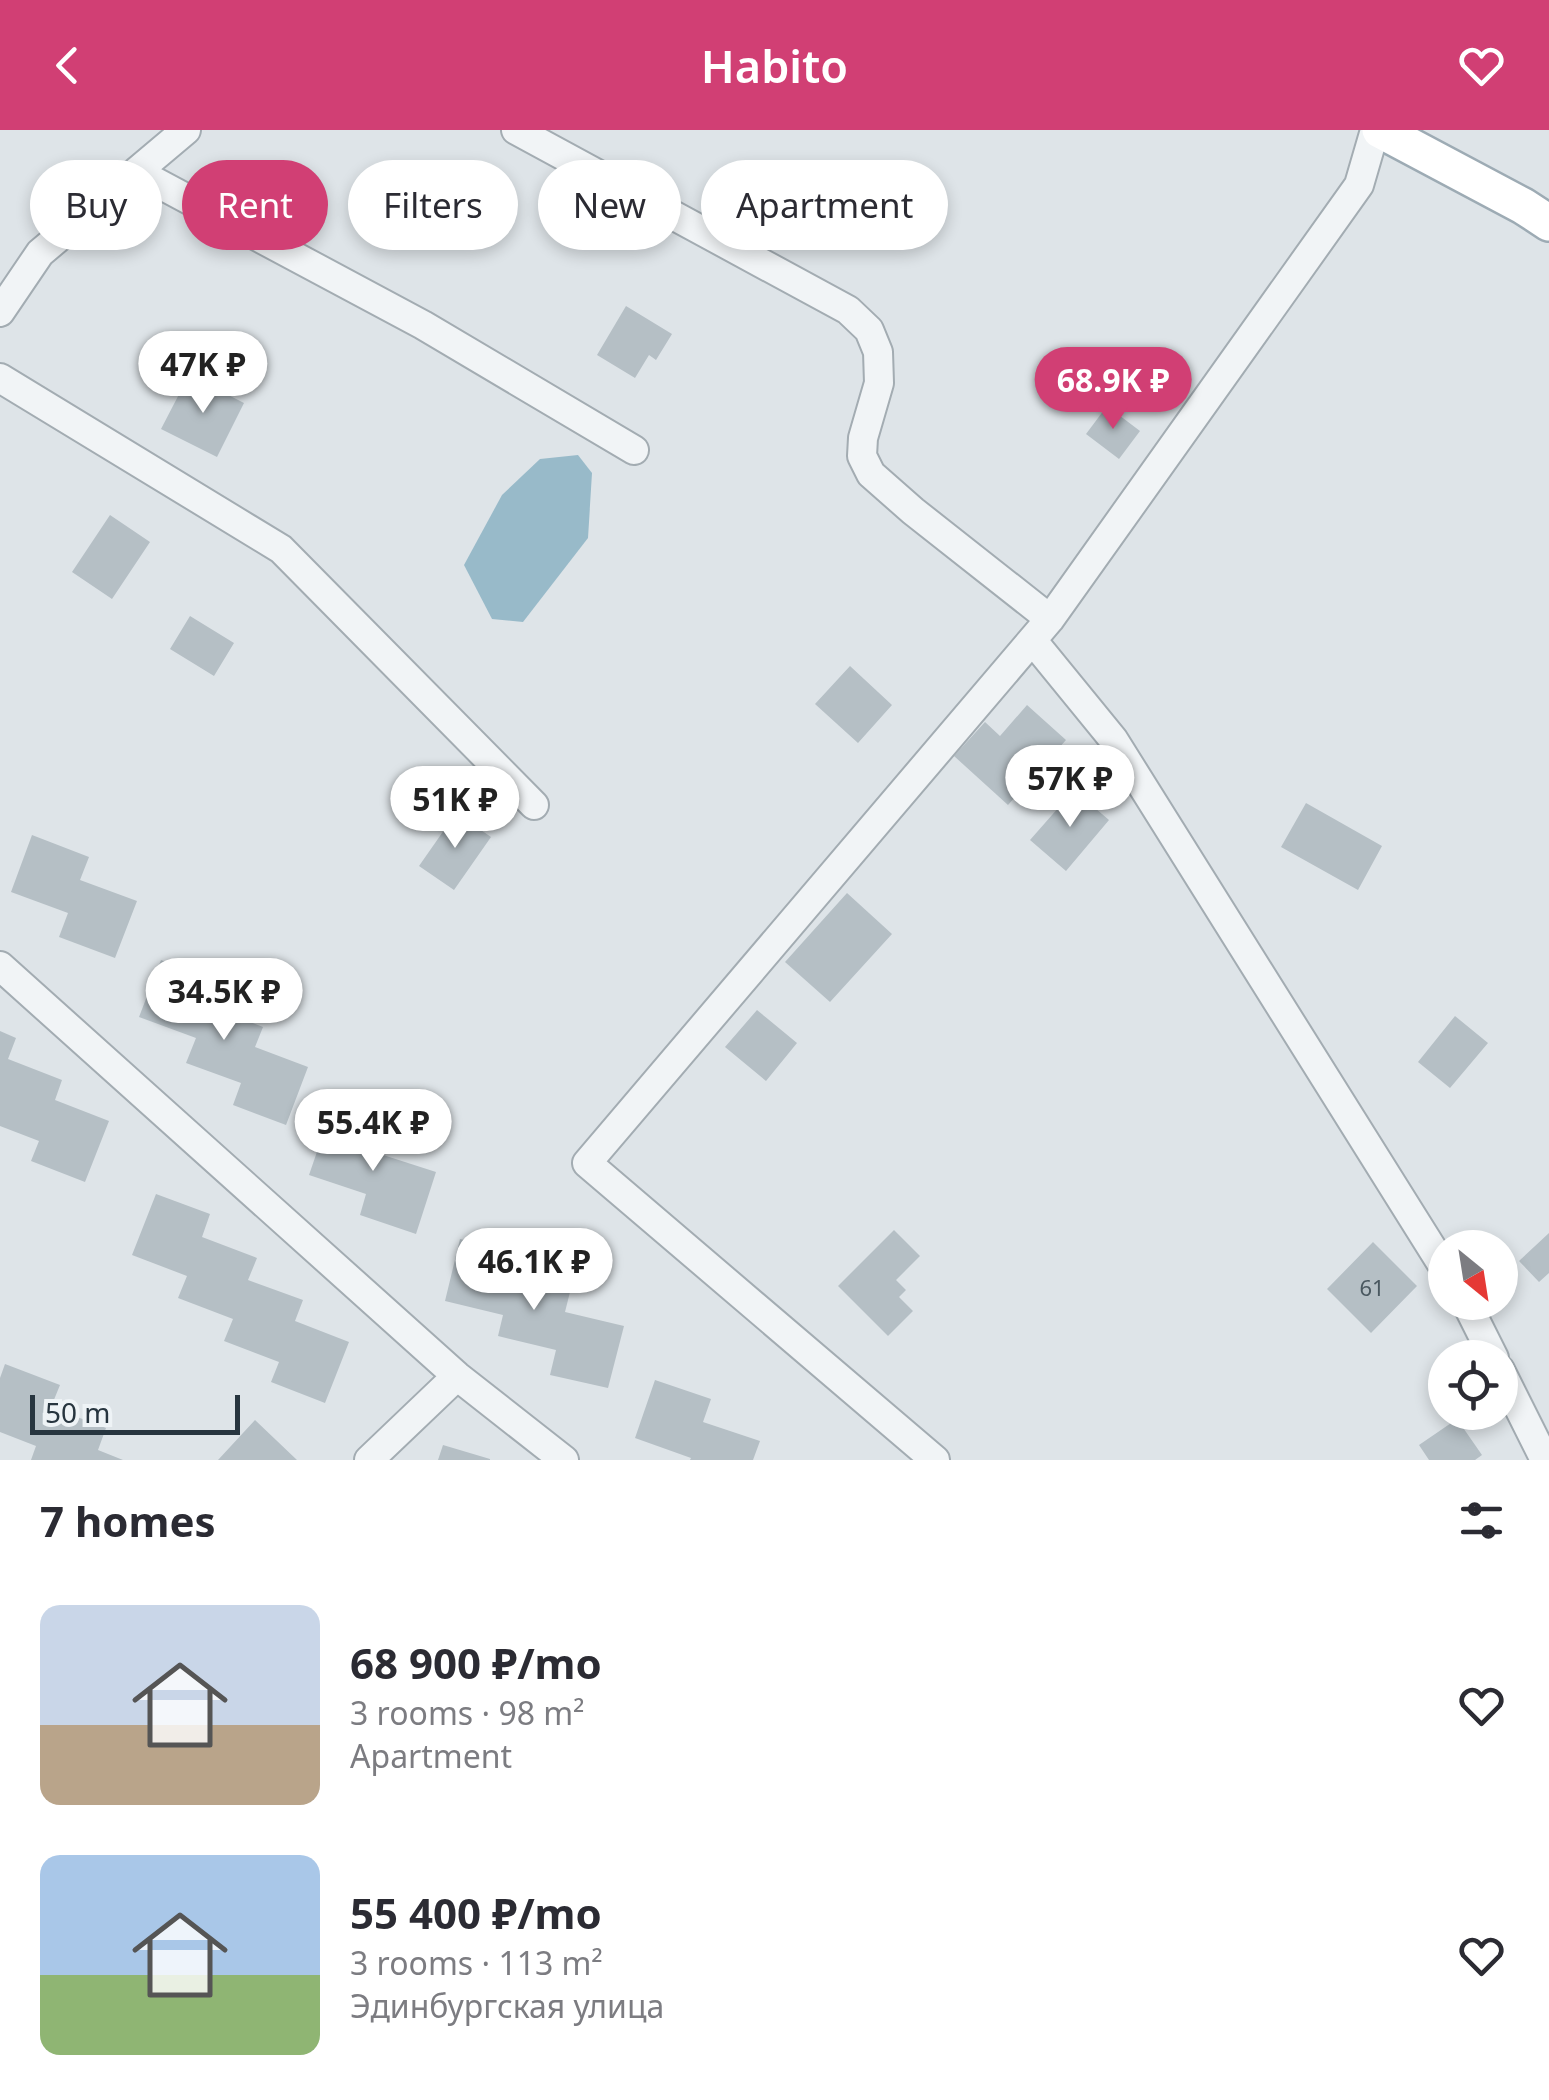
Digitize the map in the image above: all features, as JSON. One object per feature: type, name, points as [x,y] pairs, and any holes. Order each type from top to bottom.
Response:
[{"type":"main road","points":[[1378,130],[1549,223]]},
{"type":"street","points":[[150,160],[186,130]]},
{"type":"street","points":[[516,130],[848,310],[869,330],[878,352],[879,383],[862,438],[862,456],[871,474],[1041,630],[1428,1242]]},
{"type":"street","points":[[935,1460],[587,1163],[1041,630],[1359,185],[1378,130]]},
{"type":"street","points":[[162,186],[423,325],[634,450]]},
{"type":"street","points":[[0,312],[44,250]]},
{"type":"street","points":[[0,378],[281,549],[534,805]]},
{"type":"street","points":[[0,966],[457,1376],[564,1460]]},
{"type":"street","points":[[370,1460],[457,1376]]},
{"type":"street","points":[[1518,1407],[1544,1460]]},
{"type":"water","points":[[578,455],[592,473],[588,538],[523,622],[492,619],[464,565],[502,495],[540,459]]},
{"type":"building","points":[[626,306],[672,334],[656,360],[649,355],[635,378],[597,355]]},
{"type":"building","points":[[189,375],[244,403],[217,457],[161,429]]},
{"type":"building","points":[[1107,406],[1140,431],[1119,459],[1086,434]]},
{"type":"building","points":[[110,515],[150,542],[112,599],[72,572]]},
{"type":"building","points":[[190,616],[234,643],[214,676],[170,649]]},
{"type":"building","points":[[850,666],[892,705],[858,743],[815,704]]},
{"type":"building","points":[[1027,705],[1066,740],[1008,805],[954,756],[985,722],[1000,736]]},
{"type":"building","points":[[1074,790],[1109,820],[1066,871],[1030,840]]},
{"type":"building","points":[[1306,803],[1382,846],[1358,890],[1281,847]]},
{"type":"building","points":[[456,813],[491,837],[454,890],[419,866]]},
{"type":"building","points":[[32,835],[89,857],[80,880],[137,901],[115,958],[59,937],[68,913],[11,892]]},
{"type":"building","points":[[847,893],[892,934],[830,1002],[785,962]]},
{"type":"building","points":[[161,960],[217,981],[208,1006],[263,1027],[255,1047],[308,1067],[286,1125],[233,1105],[241,1083],[186,1063],[196,1038],[139,1017]]},
{"type":"building","points":[[757,1010],[797,1043],[766,1081],[725,1047]]},
{"type":"building","points":[[1455,1016],[1488,1043],[1450,1088],[1418,1062]]},
{"type":"building","points":[[0,1031],[16,1038],[8,1059],[62,1080],[55,1100],[109,1121],[85,1182],[31,1161],[39,1141],[0,1126]]},
{"type":"building","points":[[330,1114],[387,1133],[380,1154],[436,1172],[416,1234],[360,1215],[366,1194],[309,1175]]},
{"type":"building","points":[[156,1194],[210,1214],[202,1237],[257,1258],[248,1280],[303,1300],[295,1321],[349,1342],[325,1403],[271,1382],[279,1362],[224,1341],[233,1319],[178,1298],[187,1276],[132,1255]]},
{"type":"building","points":[[894,1230],[920,1256],[896,1280],[906,1290],[899,1297],[913,1311],[888,1336],[838,1286]]},
{"type":"building","points":[[1549,1233],[1549,1273],[1539,1282],[1519,1261]]},
{"type":"building","points":[[460,1239],[518,1253],[513,1274],[571,1288],[565,1312],[624,1326],[608,1388],[550,1375],[556,1350],[498,1336],[503,1315],[445,1301]]},
{"type":"building","points":[[1373,1242],[1417,1286],[1371,1333],[1327,1289]]},
{"type":"building","points":[[5,1364],[60,1385],[51,1407],[106,1428],[98,1450],[123,1460],[31,1460],[36,1446],[0,1432],[0,1378]]},
{"type":"building","points":[[655,1380],[711,1399],[703,1422],[760,1441],[753,1460],[690,1460],[635,1438]]},
{"type":"building","points":[[255,1420],[297,1460],[218,1460]]},
{"type":"building","points":[[1441,1430],[1465,1430],[1482,1455],[1475,1460],[1429,1460],[1419,1445]]},
{"type":"building","points":[[443,1445],[490,1459],[490,1460],[438,1460]]}]
